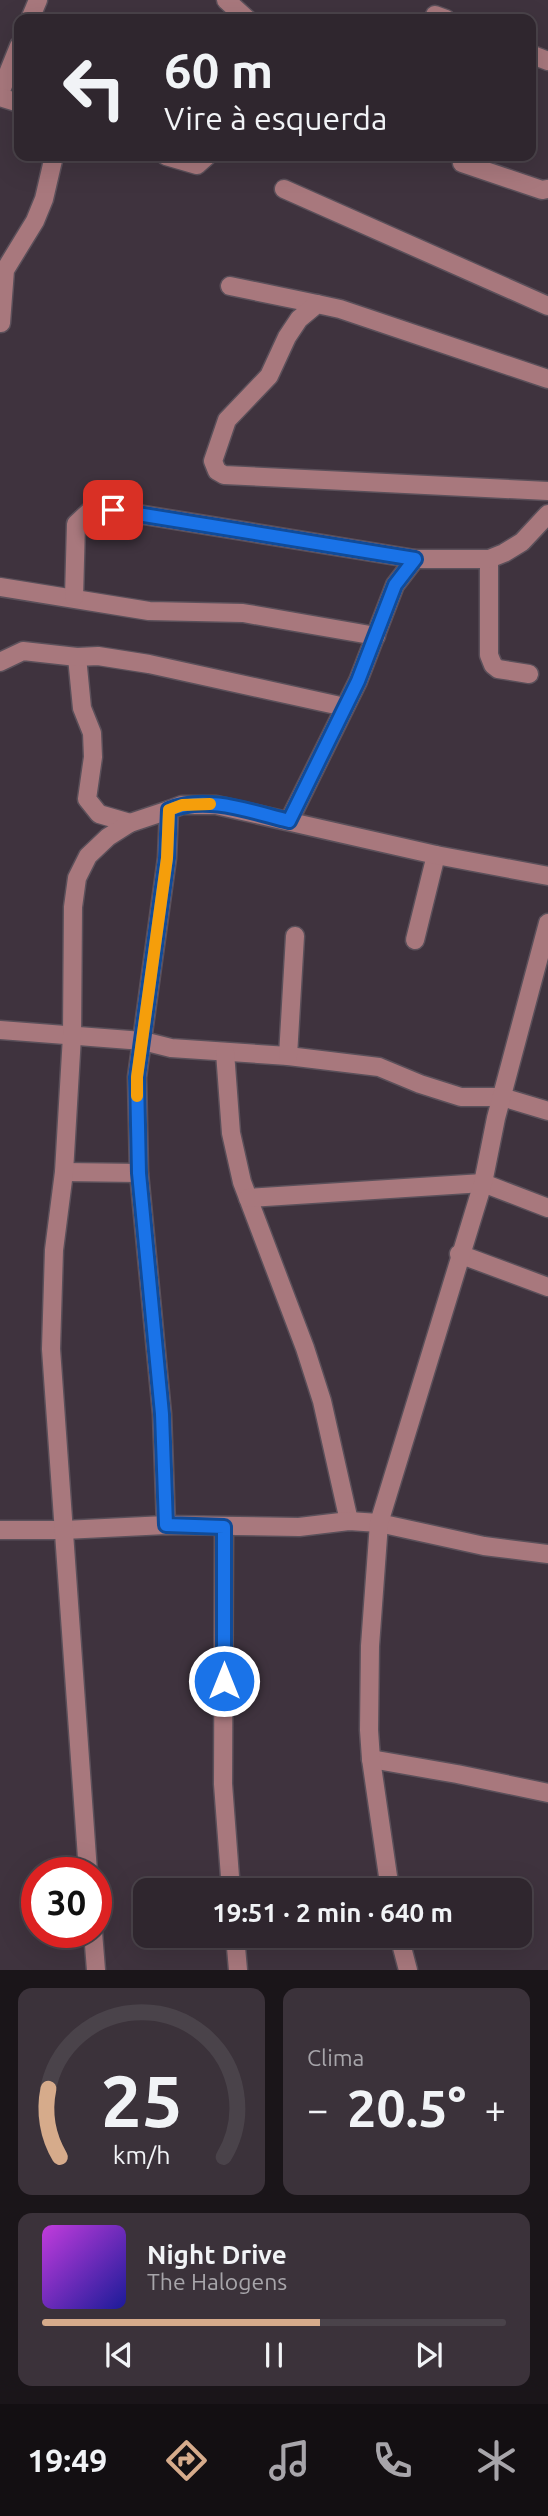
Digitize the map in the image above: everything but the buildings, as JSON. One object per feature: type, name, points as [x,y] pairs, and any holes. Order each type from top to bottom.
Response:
[{"type":"street","points":[[226,0],[241,14]]},
{"type":"street","points":[[0,95],[14,59]]},
{"type":"street","points":[[1,323],[5,270],[35,221],[44,199],[53,161]]},
{"type":"street","points":[[183,161],[197,165],[204,161]]},
{"type":"street","points":[[462,163],[541,190],[548,189]]},
{"type":"street","points":[[284,189],[548,306]]},
{"type":"street","points":[[230,286],[340,309],[548,379]]},
{"type":"street","points":[[317,304],[299,319],[269,376],[227,420],[213,461],[217,471],[224,475],[548,491]]},
{"type":"street","points":[[74,597],[76,524],[90,511],[113,510],[415,559],[489,559],[522,541],[548,514]]},
{"type":"street","points":[[289,821],[345,707],[395,585],[415,559]]},
{"type":"street","points":[[489,559],[489,655],[493,665],[498,668],[529,674]]},
{"type":"street","points":[[0,587],[149,611],[243,613],[376,636]]},
{"type":"street","points":[[0,662],[23,651],[77,657],[98,656],[149,664],[345,707]]},
{"type":"street","points":[[77,657],[82,708],[92,733],[93,757],[87,799],[99,814],[131,824]]},
{"type":"street","points":[[87,1857],[51,1349],[54,1250],[64,1172],[72,1035],[72,926],[77,878],[88,856],[108,836],[131,824],[182,805],[216,805],[436,855],[548,876]]},
{"type":"street","points":[[166,1525],[162,1414],[139,1173],[137,1077],[167,858],[169,810]]},
{"type":"street","points":[[415,940],[436,855]]},
{"type":"street","points":[[388,1878],[369,1730],[370,1646],[379,1522],[459,1254],[483,1183],[502,1097],[548,923]]},
{"type":"street","points":[[288,1056],[295,936]]},
{"type":"street","points":[[0,1031],[143,1041],[171,1048],[288,1056],[379,1067],[461,1097],[502,1097],[548,1111]]},
{"type":"street","points":[[225,1052],[231,1133],[242,1182],[305,1348],[322,1401],[349,1521]]},
{"type":"street","points":[[64,1172],[139,1173]]},
{"type":"street","points":[[248,1198],[483,1183],[548,1208]]},
{"type":"street","points":[[459,1254],[548,1287]]},
{"type":"street","points":[[0,1530],[166,1525],[299,1527],[349,1521],[379,1522],[484,1546],[548,1554]]},
{"type":"street","points":[[224,1527],[223,1784],[230,1878]]},
{"type":"street","points":[[371,1759],[548,1793]]},
{"type":"street","points":[[94,1948],[96,1970]]},
{"type":"street","points":[[236,1948],[238,1970]]},
{"type":"street","points":[[394,1948],[394,1970]]},
{"type":"street","points":[[402,1948],[408,1970]]},
{"type":"slow traffic","points":[[137,1096],[137,1077],[167,858],[169,810],[182,805],[210,804]]},
{"type":"route","points":[[113,510],[415,559],[395,585],[358,681],[289,821],[216,805],[182,805],[169,810],[167,858],[137,1077],[139,1173],[162,1414],[166,1525],[224,1527],[224,1681]]}]
